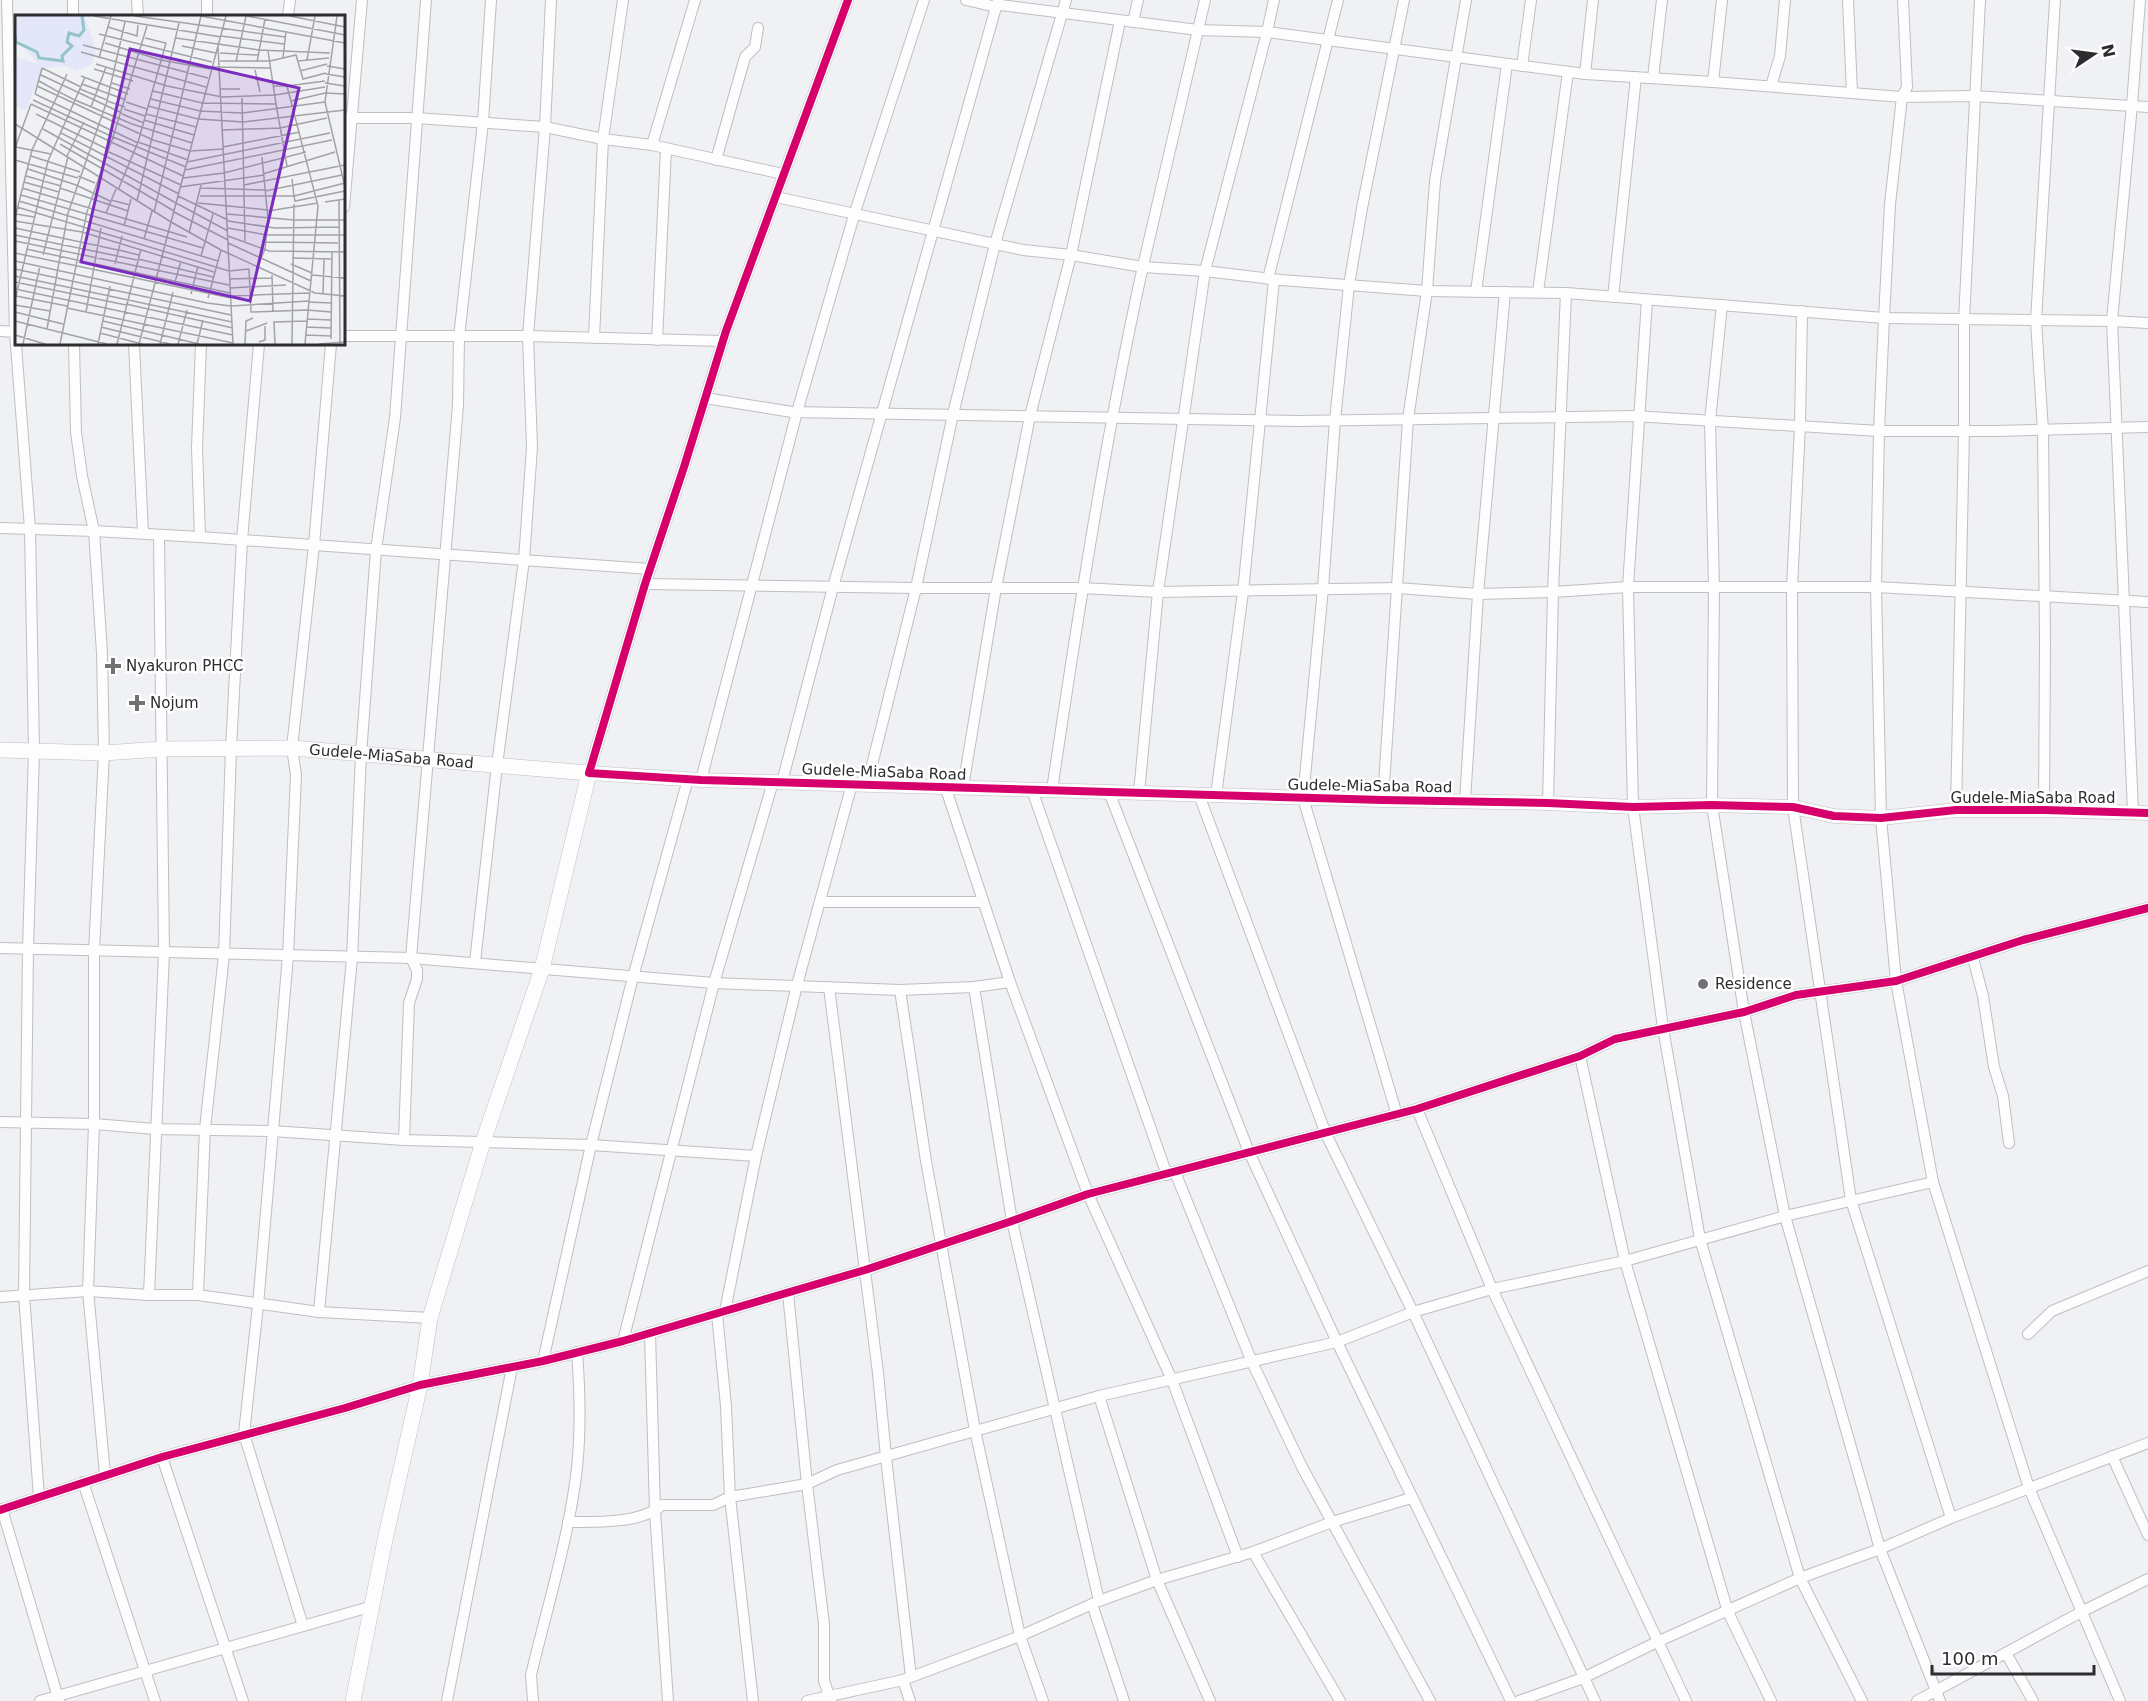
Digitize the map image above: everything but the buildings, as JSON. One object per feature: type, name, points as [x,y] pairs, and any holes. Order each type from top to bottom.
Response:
[{"type":"main road","name":"Gudele-MiaSaba Road","points":[[0,750],[105,753],[161,749],[292,748],[589,773]]},
{"type":"main road","points":[[353,1701],[386,1535],[420,1385],[430,1318],[483,1142],[542,969],[589,773]]},
{"type":"street","points":[[7,0],[15,303]]},
{"type":"street","points":[[137,0],[138,15]]},
{"type":"street","points":[[288,15],[290,0]]},
{"type":"street","points":[[345,177],[347,118],[362,0]]},
{"type":"street","points":[[319,1312],[352,958],[361,755],[376,550],[395,418],[426,0]]},
{"type":"street","points":[[404,1140],[410,1002],[417,979],[417,970],[411,958],[426,760],[458,405],[459,336],[483,122],[491,0]]},
{"type":"street","points":[[475,962],[497,765],[524,560],[532,447],[528,336],[545,127],[551,0]]},
{"type":"street","points":[[594,338],[603,139],[622,0]]},
{"type":"street","points":[[652,145],[695,0]]},
{"type":"street","points":[[589,773],[645,584],[723,341],[848,0]]},
{"type":"street","points":[[543,1361],[591,1145],[633,977],[695,779],[752,585],[797,412],[855,212],[924,0]]},
{"type":"street","points":[[966,0],[1198,30],[1267,32],[1586,74],[1902,97],[1974,96],[2148,107]]},
{"type":"street","points":[[867,785],[916,588],[953,414],[995,244],[1066,0]]},
{"type":"street","points":[[1133,22],[1138,0]]},
{"type":"street","points":[[1052,790],[1082,588],[1113,418],[1143,267],[1205,0]]},
{"type":"street","points":[[1139,793],[1158,592],[1204,271],[1274,0]]},
{"type":"street","points":[[1216,795],[1244,592],[1271,279],[1338,0]]},
{"type":"street","points":[[1397,1115],[1303,798],[1323,588],[1335,420],[1349,285],[1362,208],[1404,0]]},
{"type":"street","points":[[1383,800],[1408,419],[1427,291],[1435,181],[1466,0]]},
{"type":"street","points":[[1522,66],[1531,0]]},
{"type":"street","points":[[1586,74],[1593,0]]},
{"type":"street","points":[[1653,78],[1662,0]]},
{"type":"street","points":[[1713,82],[1722,0]]},
{"type":"street","points":[[1771,86],[1780,56],[1785,0]]},
{"type":"street","points":[[1848,0],[1852,93]]},
{"type":"street","points":[[1903,0],[1907,87],[1902,97],[1890,204],[1879,431],[1876,587],[1881,818],[1896,981],[1933,1182],[2029,1488],[2120,1701]]},
{"type":"street","points":[[1956,810],[1964,431],[1964,320],[1980,0]]},
{"type":"street","points":[[2044,810],[2043,430],[2036,321],[2055,0]]},
{"type":"street","points":[[2133,812],[2112,321],[2132,105],[2139,0]]},
{"type":"street","points":[[623,1341],[714,983],[777,782],[997,3]]},
{"type":"street","points":[[963,787],[996,588],[1030,416],[1071,255],[1120,21]]},
{"type":"street","points":[[716,160],[744,57],[755,47],[758,28]]},
{"type":"street","points":[[1476,292],[1507,64]]},
{"type":"street","points":[[1538,292],[1568,72]]},
{"type":"street","points":[[1613,297],[1636,77]]},
{"type":"street","points":[[347,118],[416,118],[545,127],[603,139],[652,145],[783,174]]},
{"type":"street","points":[[657,340],[666,149]]},
{"type":"street","points":[[776,196],[1023,250],[1143,267],[1271,279],[1427,291],[1566,293],[1884,318],[2148,323]]},
{"type":"street","points":[[1465,801],[1478,594],[1505,292]]},
{"type":"street","points":[[1548,803],[1553,592],[1566,293]]},
{"type":"street","points":[[1647,300],[1628,587],[1633,807],[1662,1028],[1700,1239],[1800,1578],[1862,1701]]},
{"type":"street","points":[[1722,305],[1710,421],[1714,587],[1712,805],[1744,1012],[1785,1216],[1880,1549],[1937,1696]]},
{"type":"street","points":[[1802,311],[1800,426],[1792,587],[1793,807],[1851,1200],[1951,1518]]},
{"type":"street","points":[[0,331],[15,332]]},
{"type":"street","points":[[345,336],[528,336],[723,341]]},
{"type":"street","points":[[17,345],[30,529],[34,751],[28,949],[24,1295],[39,1497]]},
{"type":"street","points":[[74,345],[76,432],[82,476],[94,531],[102,652],[105,753],[94,951],[94,1124],[88,1291],[105,1474]]},
{"type":"street","points":[[134,345],[143,533]]},
{"type":"street","points":[[200,537],[197,448],[201,345]]},
{"type":"street","points":[[198,1295],[205,1129],[224,955],[231,749],[242,540],[259,345]]},
{"type":"street","points":[[303,1626],[244,1434],[258,1305],[288,956],[296,775],[292,748],[314,545],[332,345]]},
{"type":"street","points":[[705,398],[797,412],[882,414],[1260,420],[1639,416],[1879,431],[2148,427]]},
{"type":"street","points":[[0,528],[143,533],[650,569]]},
{"type":"street","points":[[149,1295],[164,953],[159,535]]},
{"type":"street","points":[[645,584],[1082,588],[1158,592],[1396,588],[1478,594],[1628,587],[1876,587],[2148,602]]},
{"type":"street","name":"Gudele-MiaSaba Road","points":[[589,773],[777,782],[1303,798],[1633,807],[1712,805],[1793,807],[1834,816],[1881,818],[1956,810],[2148,813]]},
{"type":"street","points":[[753,1701],[730,1497],[721,1313],[796,985],[852,784]]},
{"type":"street","points":[[945,786],[1010,982],[1088,1194],[1173,1380],[1238,1557]]},
{"type":"street","points":[[1032,790],[1171,1174],[1252,1362],[1302,1467],[1430,1701]]},
{"type":"street","points":[[1109,792],[1249,1152],[1411,1498],[1511,1701]]},
{"type":"street","points":[[1199,795],[1326,1134],[1413,1312],[1595,1701]]},
{"type":"street","points":[[820,902],[983,902]]},
{"type":"street","points":[[58,1698],[1,1509],[162,1457],[345,1408],[420,1385],[543,1361],[721,1313],[865,1270],[1088,1194],[1417,1109],[1580,1056],[1615,1040],[1744,1012],[1796,995],[1896,981],[2023,940],[2148,908]]},
{"type":"street","points":[[0,948],[411,958],[714,983],[900,990],[974,987],[1010,982]]},
{"type":"street","points":[[1973,958],[1981,986],[1994,1067],[2003,1096],[2009,1143]]},
{"type":"street","points":[[829,987],[878,1373],[910,1701]]},
{"type":"street","points":[[974,987],[1012,1221],[1055,1408],[1096,1603],[1124,1701]]},
{"type":"street","points":[[900,990],[941,1245],[975,1430],[1020,1636],[1043,1701]]},
{"type":"street","points":[[1580,1056],[1625,1261],[1728,1612],[1771,1701]]},
{"type":"street","points":[[1417,1109],[1492,1289],[1686,1701]]},
{"type":"street","points":[[0,1122],[94,1124],[155,1129],[272,1131],[404,1140],[591,1145],[756,1156]]},
{"type":"street","points":[[568,1522],[613,1522],[656,1511],[662,1505],[713,1505],[730,1497],[807,1484],[837,1470],[1099,1396],[1337,1342],[1413,1312],[1492,1289],[1625,1261],[1785,1216],[1933,1182]]},
{"type":"street","points":[[2028,1334],[2052,1311],[2148,1271]]},
{"type":"street","points":[[0,1297],[88,1291],[198,1295],[319,1312],[430,1318]]},
{"type":"street","points":[[788,1293],[824,1624],[824,1682],[831,1699]]},
{"type":"street","points":[[650,1333],[656,1511],[668,1701]]},
{"type":"street","points":[[533,1701],[531,1675],[568,1522],[577,1467],[580,1414],[577,1352]]},
{"type":"street","points":[[447,1701],[513,1367]]},
{"type":"street","points":[[1099,1396],[1157,1580],[1210,1701]]},
{"type":"street","points":[[1519,1701],[1583,1678],[1800,1578],[1880,1549],[1951,1518],[2148,1443]]},
{"type":"street","points":[[2112,1456],[2148,1535]]},
{"type":"street","points":[[162,1457],[243,1701]]},
{"type":"street","points":[[83,1482],[155,1701]]},
{"type":"street","points":[[807,1701],[831,1699],[907,1678],[1020,1636],[1157,1580],[1238,1557],[1332,1522],[1411,1498]]},
{"type":"street","points":[[1253,1552],[1340,1701]]},
{"type":"street","points":[[1917,1701],[1937,1696],[2006,1653],[2083,1611],[2146,1581],[2148,1593]]},
{"type":"street","points":[[40,1701],[58,1698],[373,1606]]},
{"type":"street","points":[[2006,1653],[2033,1701]]},
{"type":"cycle path","points":[[848,0],[726,331],[645,584],[589,773],[701,780],[1383,800],[1633,807],[1712,805],[1793,807],[1834,816],[1881,818],[1956,810],[2148,813]]},
{"type":"cycle path","points":[[0,1510],[162,1457],[345,1408],[420,1385],[543,1361],[623,1341],[865,1270],[1088,1194],[1417,1109],[1580,1056],[1615,1039],[1744,1012],[1796,995],[1896,981],[2023,940],[2148,908]]},
{"type":"place","name":"Nyakuron PHCC","points":[[113,666]]},
{"type":"place","name":"Nojum","points":[[137,703]]},
{"type":"place","name":"Residence","points":[[1703,984]]}]
